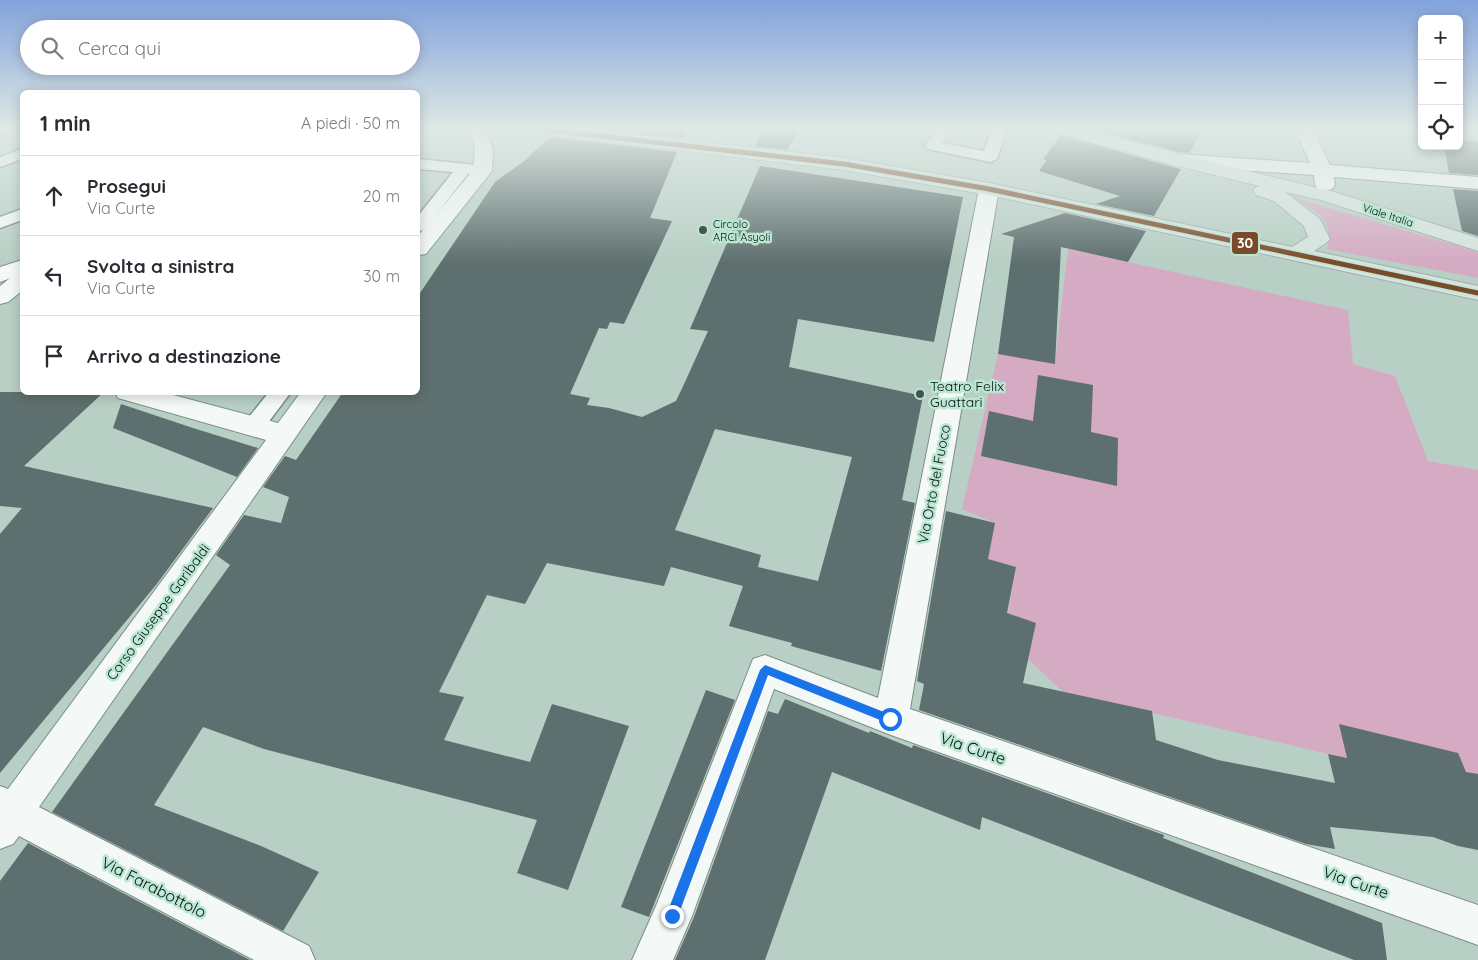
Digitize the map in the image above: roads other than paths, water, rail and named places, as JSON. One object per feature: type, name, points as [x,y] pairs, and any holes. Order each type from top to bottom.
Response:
[{"type":"main road","points":[[901,174],[989,189],[1478,294]]},
{"type":"main road","points":[[1216,174],[1281,197],[1313,223],[1319,239],[1293,255]]},
{"type":"main road","name":"Viale Italia","points":[[1235,174],[1327,196],[1395,216],[1478,245]]},
{"type":"street","points":[[420,246],[470,174]]},
{"type":"street","points":[[1324,174],[1327,196]]},
{"type":"street","points":[[1368,174],[1478,183]]},
{"type":"street","name":"Via Orto del Fuoco","points":[[890,719],[989,189]]},
{"type":"street","points":[[0,275],[20,267]]},
{"type":"street","points":[[0,297],[20,282]]},
{"type":"street","points":[[138,395],[285,435]]},
{"type":"street","name":"Corso Giuseppe Garibaldi","points":[[4,816],[313,395]]},
{"type":"street","name":"Via Curte","points":[[652,960],[672,916],[765,670],[890,719],[1478,925]]},
{"type":"street","name":"Via Farabottolo","points":[[4,816],[296,960]]},
{"type":"lane","points":[[420,224],[469,174]]},
{"type":"lane","points":[[0,223],[20,215]]},
{"type":"lane","points":[[253,426],[279,395]]},
{"type":"place","name":"Circolo ARCI Asyoli","points":[[703,230]]},
{"type":"place","name":"Teatro Felix Guattari","points":[[920,394]]}]
